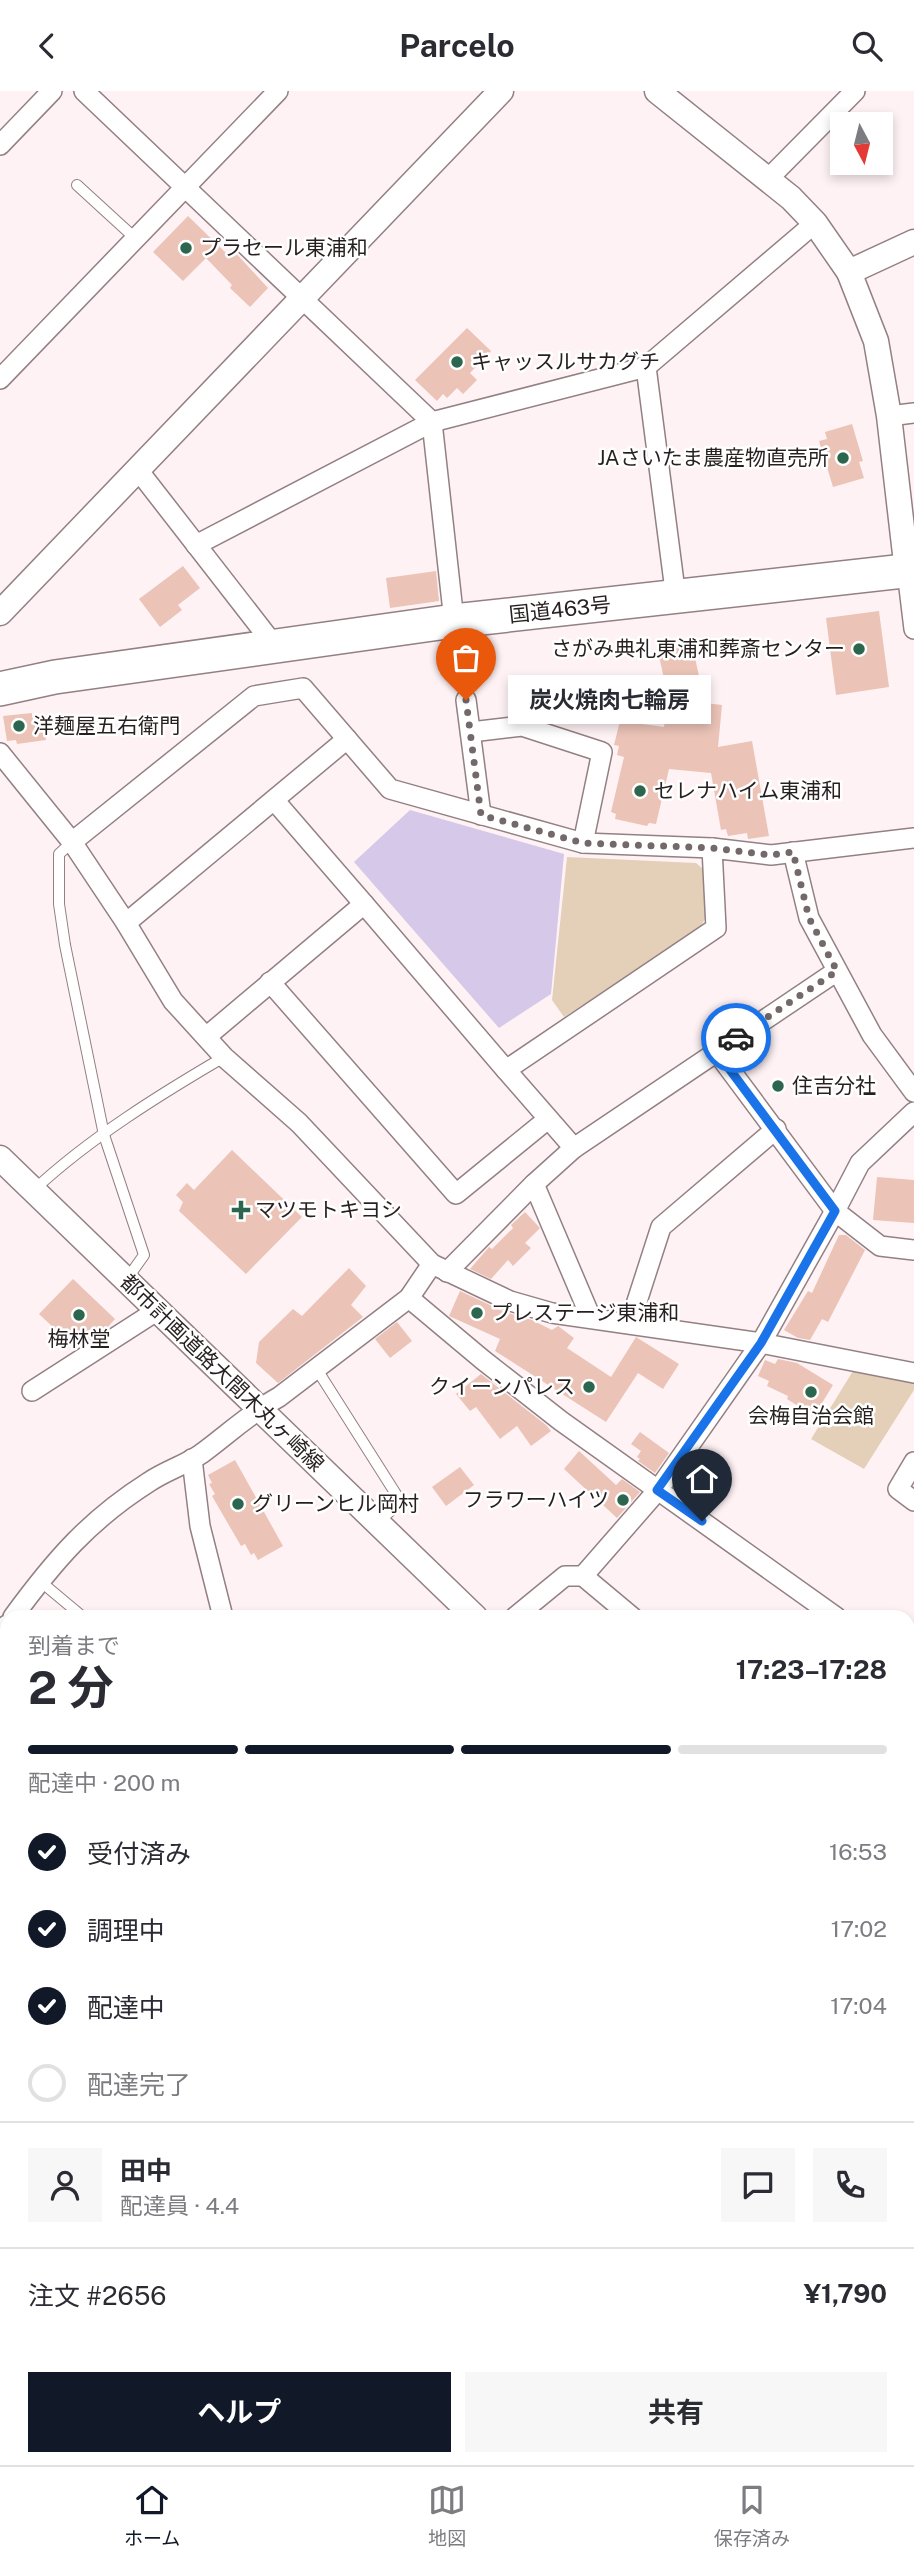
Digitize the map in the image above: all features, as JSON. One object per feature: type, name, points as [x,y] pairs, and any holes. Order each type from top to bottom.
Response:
[{"type":"highway","name":"国道463号","points":[[0,689],[55,677],[454,621],[910,571]]},
{"type":"street","points":[[0,145],[52,91]]},
{"type":"street","points":[[84,91],[432,422],[454,621]]},
{"type":"street","points":[[0,379],[278,91]]},
{"type":"street","points":[[0,613],[501,91]]},
{"type":"street","points":[[657,91],[768,179],[815,223],[849,272],[876,341],[910,571],[914,629]]},
{"type":"street","points":[[768,179],[855,91]]},
{"type":"street","points":[[196,545],[432,422],[646,367],[815,223]]},
{"type":"street","points":[[849,272],[914,242]]},
{"type":"street","points":[[646,367],[676,598]]},
{"type":"street","points":[[889,416],[914,413]]},
{"type":"street","points":[[138,470],[274,645]]},
{"type":"street","points":[[72,842],[254,696],[303,688],[390,789],[583,843],[712,848],[771,855],[914,838]]},
{"type":"street","points":[[466,700],[481,815]]},
{"type":"street","points":[[471,732],[522,726],[602,752],[583,843]]},
{"type":"street","points":[[127,923],[347,739]]},
{"type":"street","points":[[0,753],[72,842],[127,923],[173,1000],[224,1057],[299,1123],[440,1268],[525,1306],[761,1343],[914,1373]]},
{"type":"street","points":[[274,800],[574,1148]]},
{"type":"street","points":[[506,1070],[716,927],[712,848]]},
{"type":"street","points":[[793,852],[809,918],[872,1035],[914,1092]]},
{"type":"street","points":[[206,1037],[364,904]]},
{"type":"street","points":[[17,1610],[77,1538],[110,1508],[149,1481],[192,1459],[409,1298],[574,1148],[837,971]]},
{"type":"street","points":[[270,982],[456,1194],[548,1119]]},
{"type":"street","points":[[716,1051],[835,1211],[880,1246],[914,1250]]},
{"type":"street","points":[[583,1577],[657,1490],[761,1343],[860,1163],[914,1112]]},
{"type":"street","points":[[631,1323],[661,1227],[776,1129]]},
{"type":"street","name":"都市計画道路大間木丸ヶ崎線","points":[[0,1158],[468,1610]]},
{"type":"street","points":[[534,1184],[591,1318]]},
{"type":"street","points":[[409,1298],[541,1406],[826,1610]]},
{"type":"street","points":[[32,1391],[158,1310]]},
{"type":"street","points":[[192,1459],[200,1526],[221,1610]]},
{"type":"street","points":[[914,1462],[898,1489],[914,1501]]},
{"type":"street","points":[[524,1610],[565,1576],[583,1577],[623,1610]]},
{"type":"lane","points":[[77,185],[137,239]]},
{"type":"lane","points":[[72,842],[59,854],[59,904],[104,1135],[144,1255],[127,1279]]},
{"type":"lane","points":[[34,1191],[69,1159],[172,1087],[224,1057]]},
{"type":"lane","points":[[316,1368],[401,1501],[377,1522]]},
{"type":"lane","points":[[40,1581],[75,1610]]},
{"type":"shaded area","points":[[410,810],[564,854],[551,994],[499,1028],[354,862]]},
{"type":"shaded area","points":[[567,857],[696,863],[703,869],[706,917],[699,930],[564,1017],[552,1000]]},
{"type":"shaded area","points":[[853,1371],[914,1383],[914,1390],[864,1469],[811,1439]]},
{"type":"building","points":[[188,216],[227,254],[232,249],[268,288],[250,307],[230,288],[232,285],[206,258],[183,281],[153,252]]},
{"type":"building","name":"キャッスルサカグチ","points":[[467,328],[491,351],[470,373],[477,380],[463,394],[457,388],[447,398],[443,394],[437,401],[415,380]]},
{"type":"building","points":[[852,424],[863,461],[859,462],[864,478],[833,487],[819,441],[827,439],[825,432]]},
{"type":"building","points":[[183,566],[200,588],[178,605],[182,610],[160,627],[139,599]]},
{"type":"building","points":[[436,571],[439,601],[390,608],[386,578]]},
{"type":"building","points":[[879,611],[889,687],[836,695],[826,618]]},
{"type":"building","points":[[691,640],[699,676],[665,683],[657,647]]},
{"type":"building","name":"セレナハイム東浦和","points":[[705,703],[722,705],[718,747],[752,741],[769,836],[748,839],[747,833],[728,836],[726,829],[721,830],[711,773],[669,769],[656,824],[649,823],[647,826],[615,819],[616,814],[611,812],[624,757],[617,755],[619,746],[614,745],[620,721],[664,727],[666,713],[685,715],[685,709],[704,711]]},
{"type":"building","points":[[32,713],[32,717],[43,716],[46,740],[17,744],[16,740],[7,741],[3,716]]},
{"type":"building","points":[[232,1150],[302,1217],[246,1274],[179,1211],[183,1202],[176,1195],[187,1183],[194,1190]]},
{"type":"building","points":[[877,1177],[914,1180],[914,1223],[873,1220]]},
{"type":"building","points":[[525,1212],[540,1228],[525,1243],[531,1248],[513,1266],[508,1260],[491,1279],[470,1269],[489,1247],[492,1249],[513,1228],[511,1225]]},
{"type":"building","points":[[839,1235],[846,1235],[865,1250],[828,1322],[822,1319],[810,1340],[798,1338],[784,1330],[808,1291],[812,1293]]},
{"type":"building","points":[[349,1268],[366,1286],[351,1305],[363,1317],[278,1383],[256,1363],[259,1342],[293,1309],[302,1316]]},
{"type":"building","points":[[73,1279],[115,1319],[107,1328],[89,1340],[87,1338],[75,1348],[39,1314]]},
{"type":"building","points":[[460,1291],[552,1330],[558,1326],[574,1338],[567,1348],[611,1377],[636,1337],[679,1364],[663,1389],[638,1373],[606,1422],[495,1351],[500,1339],[449,1316]]},
{"type":"building","points":[[397,1322],[412,1341],[390,1358],[375,1339]]},
{"type":"building","points":[[778,1359],[797,1363],[833,1385],[814,1416],[787,1399],[788,1396],[767,1386],[769,1381],[758,1376],[765,1360],[775,1364]]},
{"type":"building","points":[[481,1374],[551,1431],[531,1446],[517,1426],[500,1439],[476,1407],[470,1411],[456,1394]]},
{"type":"building","points":[[640,1432],[669,1453],[655,1473],[638,1461],[640,1459],[637,1457],[641,1451],[631,1444]]},
{"type":"building","points":[[579,1451],[616,1485],[622,1479],[640,1492],[617,1518],[564,1469]]},
{"type":"building","name":"グリーンヒル岡村","points":[[235,1460],[283,1546],[258,1560],[254,1553],[251,1555],[245,1544],[241,1546],[212,1496],[215,1494],[209,1484],[212,1483],[208,1475]]},
{"type":"building","points":[[460,1467],[474,1485],[446,1506],[432,1487]]},
{"type":"way so far","points":[[466,700],[481,815],[583,843],[712,848],[771,855],[793,852],[809,918],[837,971],[736,1038]]},
{"type":"place","name":"プラセール東浦和","points":[[186,248]]},
{"type":"place","name":"キャッスルサカグチ","points":[[457,362]]},
{"type":"place","name":"JAさいたま農産物直売所","points":[[843,458]]},
{"type":"place","name":"さがみ典礼東浦和葬斎センター","points":[[859,649]]},
{"type":"place","name":"炭火焼肉七輪房","points":[[466,700]]},
{"type":"place","name":"洋麺屋五右衛門","points":[[19,726]]},
{"type":"place","name":"セレナハイム東浦和","points":[[640,791]]},
{"type":"place","name":"住吉分社","points":[[778,1086]]},
{"type":"place","name":"マツモトキヨシ","points":[[241,1210]]},
{"type":"place","name":"プレステージ東浦和","points":[[477,1313]]},
{"type":"place","name":"梅林堂","points":[[79,1315]]},
{"type":"place","name":"クイーンパレス","points":[[589,1387]]},
{"type":"place","name":"会梅自治会館","points":[[811,1392]]},
{"type":"place","name":"フラワーハイツ","points":[[623,1500]]},
{"type":"place","name":"グリーンヒル岡村","points":[[238,1504]]},
{"type":"route","points":[[702,1521],[657,1490],[761,1343],[835,1211],[716,1051],[736,1038]]}]
